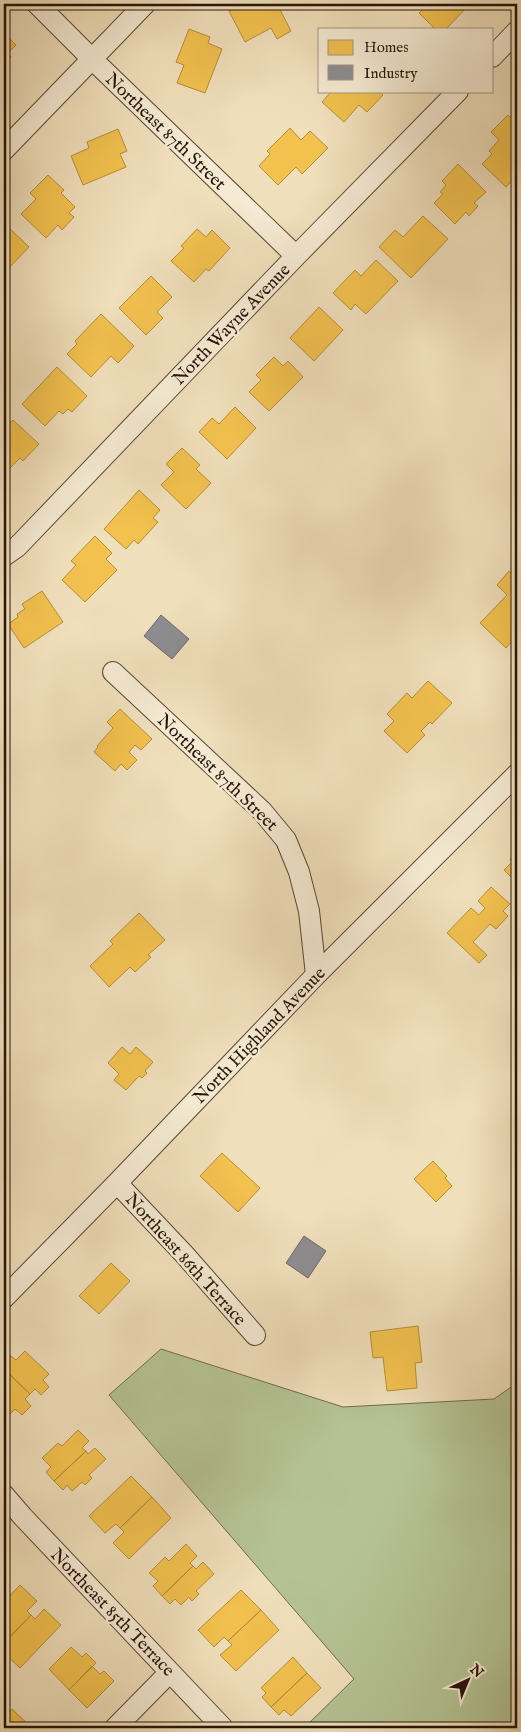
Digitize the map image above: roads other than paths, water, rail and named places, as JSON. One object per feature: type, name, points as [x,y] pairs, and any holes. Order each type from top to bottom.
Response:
[{"type":"street","name":"Northeast 87th Street","points":[[37,4],[296,256]]},
{"type":"street","points":[[4,150],[145,4]]},
{"type":"street","points":[[494,55],[517,31]]},
{"type":"street","name":"North Wayne Avenue","points":[[4,556],[16,547],[457,92]]},
{"type":"street","name":"Northeast 87th Street","points":[[113,672],[262,811],[286,840],[299,872],[309,911],[316,975]]},
{"type":"street","name":"North Highland Avenue","points":[[4,1298],[316,975],[517,774]]},
{"type":"street","name":"Northeast 86th Terrace","points":[[117,1183],[184,1254],[255,1335]]},
{"type":"street","name":"Northeast 85th Terrace","points":[[4,1495],[29,1524],[223,1728]]},
{"type":"street","points":[[115,1728],[170,1672]]}]
